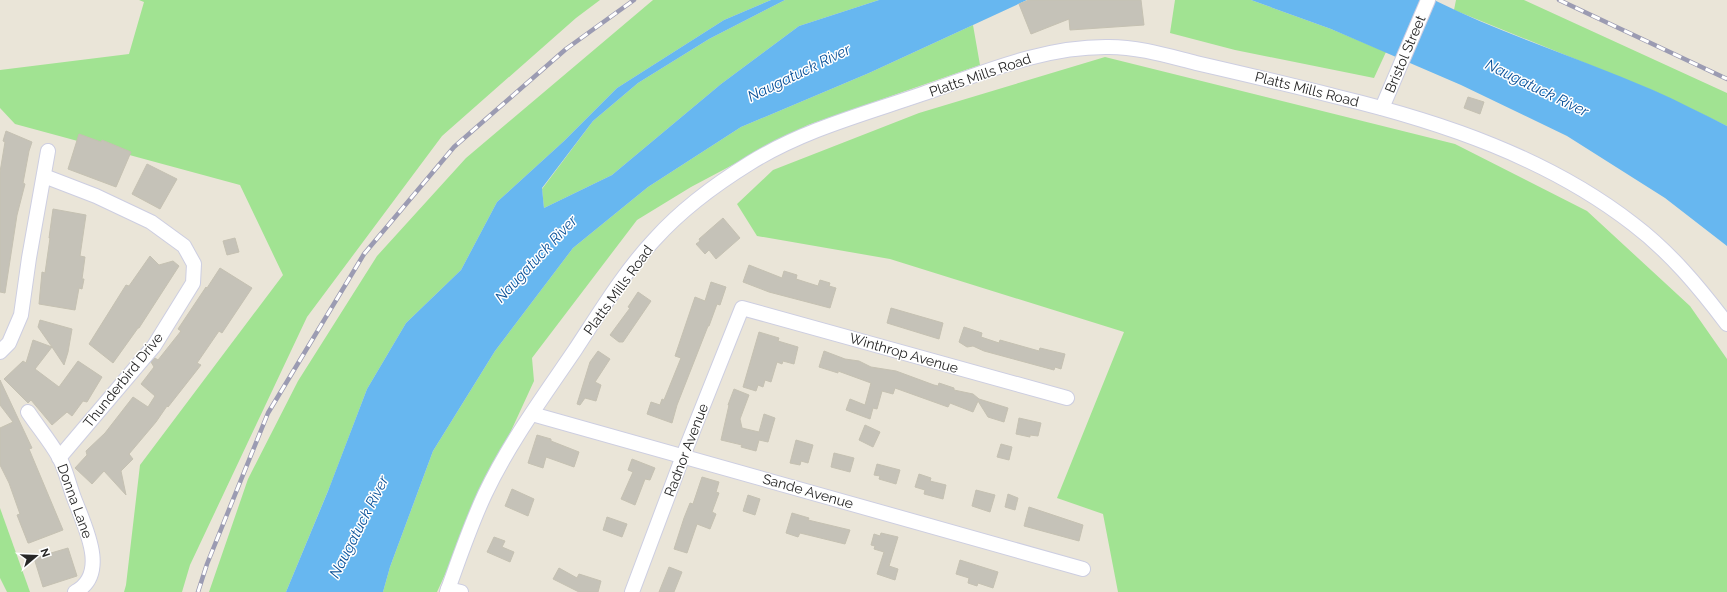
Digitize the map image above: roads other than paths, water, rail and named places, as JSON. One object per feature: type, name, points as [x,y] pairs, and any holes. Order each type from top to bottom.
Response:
[{"type":"street","name":"Bristol Street","points":[[1382,108],[1428,0]]},
{"type":"street","name":"Platts Mills Road","points":[[452,591],[485,493],[506,455],[625,276],[644,251],[670,223],[708,192],[750,163],[792,141],[836,123],[1021,59],[1064,50],[1104,46],[1141,50],[1382,108],[1436,124],[1492,145],[1555,175],[1609,206],[1634,225],[1660,247],[1689,276],[1727,324]]},
{"type":"street","points":[[0,352],[9,343],[21,316],[29,258],[48,151]]},
{"type":"street","name":"Thunderbird Drive","points":[[44,176],[96,196],[151,222],[184,246],[194,264],[193,283],[154,346],[59,458]]},
{"type":"street","name":"Winthrop Avenue","points":[[742,308],[1067,398]]},
{"type":"street","name":"Radnor Avenue","points":[[632,592],[742,308]]},
{"type":"street","name":"Donna Lane","points":[[28,412],[59,458],[90,540],[93,556],[92,571],[88,583],[75,592]]},
{"type":"street","name":"Sande Avenue","points":[[532,414],[1083,569]]},
{"type":"water","name":"Naugatuck River","points":[[771,0],[785,0],[709,39],[638,83],[593,121],[542,188],[544,208],[612,175],[721,84],[799,26],[879,0],[1027,0],[869,73],[741,127],[648,187],[573,248],[495,351],[433,451],[390,567],[383,592],[286,592],[328,491],[367,389],[406,323],[461,270],[497,202],[564,141],[617,88],[724,20]]},
{"type":"water","name":"Naugatuck River","points":[[1251,0],[1434,0],[1516,36],[1653,90],[1727,126],[1727,246],[1665,198],[1567,136],[1461,85],[1331,29]]},
{"type":"railway","points":[[198,592],[207,564],[268,413],[364,254],[454,147],[566,49],[634,0]]},
{"type":"railway","points":[[1559,0],[1727,79]]}]
